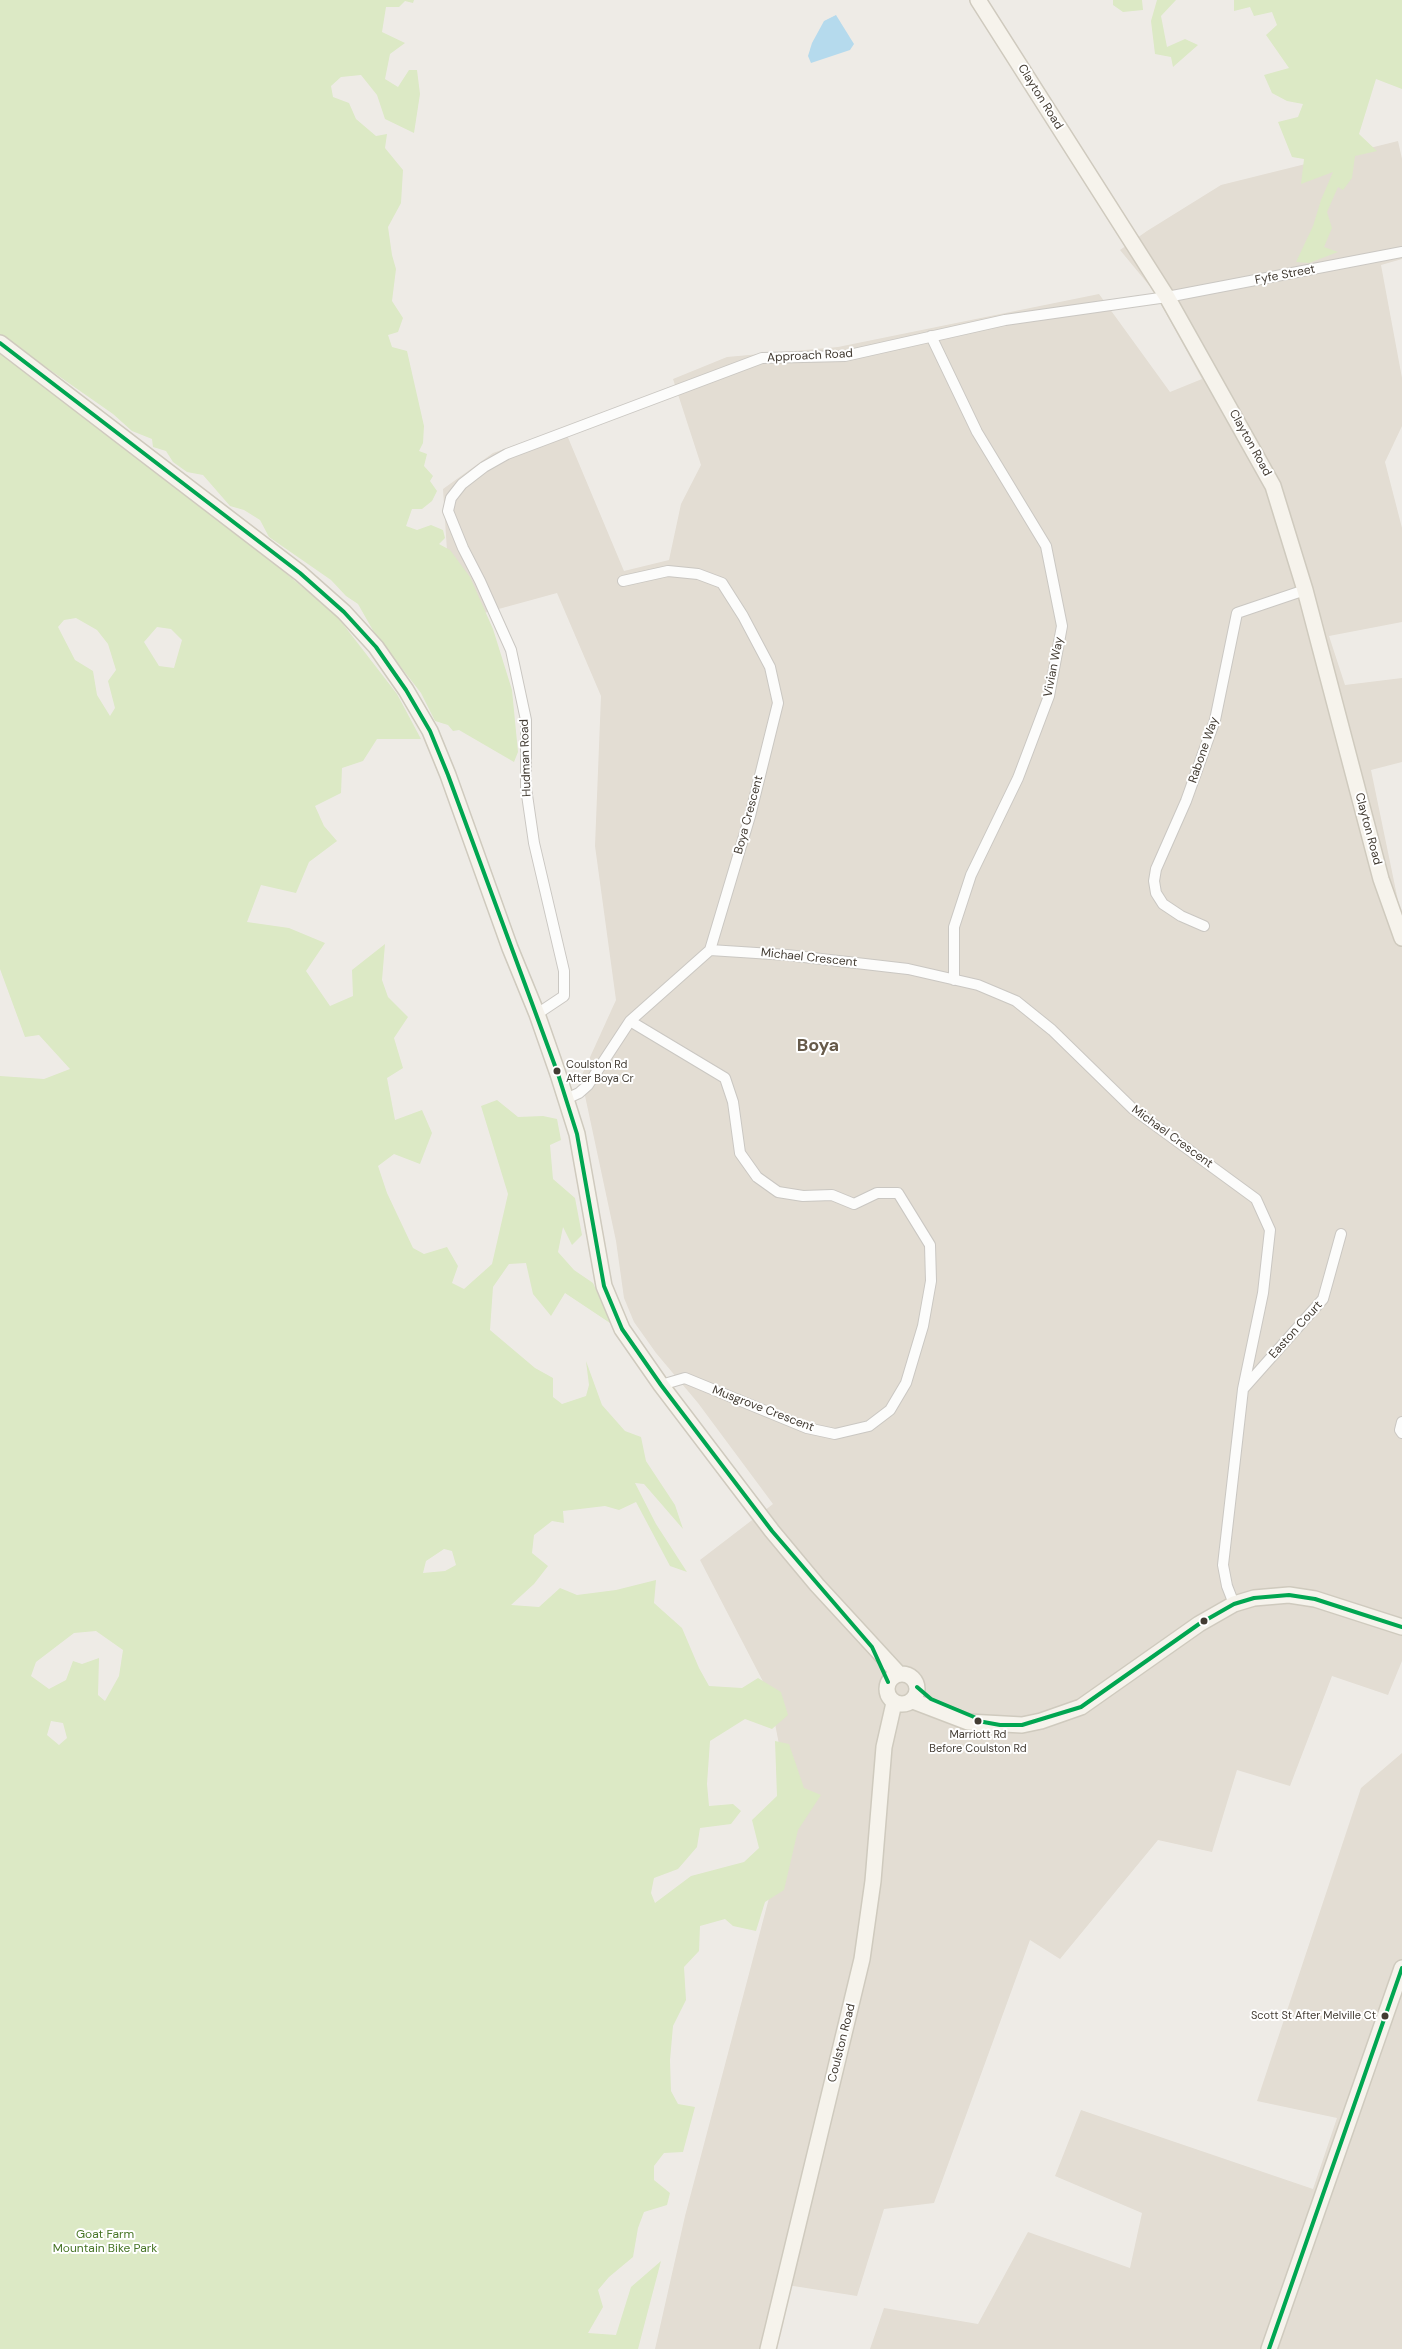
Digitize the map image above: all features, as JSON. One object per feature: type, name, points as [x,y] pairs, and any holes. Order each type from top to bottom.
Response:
[{"type":"street","name":"Clayton Road","points":[[978,0],[1167,297],[1273,486],[1305,590],[1381,879],[1402,938]]},
{"type":"street","name":"Fyfe Street","points":[[1167,297],[1402,252]]},
{"type":"street","name":"Approach Road","points":[[451,498],[462,484],[484,467],[507,454],[762,358],[845,356],[1005,320],[1167,297]]},
{"type":"street","name":"Vivian Way","points":[[931,336],[978,432],[1046,546],[1062,626],[1049,696],[1018,778],[971,875],[954,927],[954,980]]},
{"type":"street","points":[[0,343],[300,573],[344,612],[376,647],[406,690],[430,731],[491,892],[510,948],[537,1014],[566,1099],[584,1167],[604,1286],[622,1329],[661,1385],[772,1531],[872,1647],[893,1678]]},
{"type":"street","name":"Hudman Road","points":[[451,498],[448,511],[454,528],[511,650],[526,720],[526,788],[532,834],[564,971],[564,996],[537,1014]]},
{"type":"street","name":"Boya Crescent","points":[[623,581],[668,571],[698,574],[722,583],[743,616],[770,668],[778,703],[750,816],[710,950]]},
{"type":"street","name":"Rabone Way","points":[[1204,926],[1181,916],[1163,904],[1156,893],[1154,881],[1156,869],[1186,801],[1215,720],[1237,613],[1305,590]]},
{"type":"street","name":"Michael Crescent","points":[[710,950],[786,955],[908,969],[978,985],[1016,1001],[1052,1030],[1133,1109],[1256,1199],[1270,1230],[1263,1294],[1243,1389],[1223,1565],[1227,1586],[1234,1604]]},
{"type":"street","points":[[566,1099],[588,1086],[630,1021],[710,950]]},
{"type":"street","name":"Musgrove Crescent","points":[[630,1021],[725,1078],[733,1102],[740,1153],[757,1177],[778,1192],[803,1196],[832,1195],[854,1204],[877,1193],[898,1192],[930,1245],[931,1280],[923,1326],[906,1383],[890,1410],[869,1426],[835,1434],[807,1428],[685,1378],[661,1385]]},
{"type":"street","name":"Easton Court","points":[[1243,1389],[1324,1299],[1341,1234]]},
{"type":"street","points":[[1402,1422],[1400,1430],[1402,1433]]},
{"type":"street","points":[[893,1678],[887,1694],[907,1699],[968,1722],[978,1721],[1000,1725],[1022,1725],[1041,1721],[1081,1706],[1199,1624],[1234,1604],[1254,1598],[1289,1595],[1315,1599],[1402,1627]]},
{"type":"street","points":[[893,1678],[913,1678],[907,1699]]},
{"type":"street","name":"Coulston Road","points":[[768,2349],[862,1960],[887,1731],[907,1699]]},
{"type":"street","points":[[1269,2349],[1402,1968]]},
{"type":"shaded area","points":[[1398,141],[1402,159],[1402,259],[1381,265],[1402,378],[1402,426],[1385,462],[1402,528],[1402,622],[1329,636],[1345,685],[1402,678],[1402,762],[1371,770],[1402,920],[1402,1661],[1388,1695],[1332,1676],[1290,1786],[1237,1770],[1212,1852],[1158,1840],[1060,1959],[1030,1940],[934,2203],[884,2209],[857,2296],[787,2285],[772,2349],[655,2349],[685,2216],[792,1811],[769,1693],[700,1560],[773,1504],[698,1403],[656,1353],[634,1322],[624,1298],[616,1241],[581,1077],[616,1000],[595,846],[601,696],[557,593],[484,613],[447,551],[443,489],[493,453],[564,428],[624,571],[669,560],[681,504],[701,465],[673,379],[727,357],[838,347],[1099,294],[1170,392],[1202,379],[1153,290],[1120,250],[1221,185]]},
{"type":"shaded area","points":[[1402,1753],[1402,2349],[870,2349],[884,2308],[978,2324],[1028,2232],[1130,2268],[1142,2213],[1055,2176],[1081,2110],[1313,2189],[1337,2118],[1257,2101],[1361,1788]]},
{"type":"green space","points":[[0,0],[414,0],[413,3],[405,1],[399,7],[386,7],[382,32],[405,43],[390,54],[385,79],[398,87],[409,70],[417,70],[420,94],[414,133],[385,119],[377,95],[361,75],[341,77],[331,86],[333,97],[349,103],[356,119],[376,136],[387,134],[385,148],[403,170],[401,203],[388,227],[396,269],[392,301],[403,318],[398,332],[388,335],[392,347],[407,351],[424,426],[423,443],[419,451],[427,454],[424,466],[433,476],[430,481],[437,491],[432,501],[422,509],[412,509],[406,526],[417,530],[431,525],[443,530],[445,538],[439,544],[450,550],[470,577],[493,629],[512,690],[518,752],[514,762],[459,730],[453,731],[448,725],[435,721],[421,693],[375,634],[358,604],[346,596],[331,580],[269,537],[260,520],[244,510],[230,506],[203,475],[187,472],[173,462],[166,451],[153,447],[152,439],[132,431],[113,414],[0,335]]},
{"type":"green space","points":[[1113,0],[1142,0],[1143,10],[1123,12],[1113,5]]},
{"type":"green space","points":[[1157,0],[1176,0],[1161,16],[1167,47],[1185,39],[1198,45],[1173,67],[1171,57],[1155,54],[1151,21]]},
{"type":"green space","points":[[1234,0],[1402,0],[1402,89],[1376,79],[1359,134],[1377,151],[1355,156],[1352,178],[1343,190],[1338,187],[1327,212],[1332,228],[1324,247],[1338,252],[1309,263],[1296,262],[1313,226],[1321,200],[1333,172],[1301,184],[1304,159],[1292,157],[1278,122],[1298,117],[1303,104],[1287,101],[1272,93],[1264,75],[1289,68],[1266,35],[1277,25],[1272,12],[1254,16],[1250,7],[1234,11]]},
{"type":"green space","name":"Goat Farm Mountain Bike Park","points":[[0,353],[199,501],[336,615],[397,694],[421,739],[377,739],[363,761],[342,768],[341,793],[315,806],[324,826],[337,841],[309,862],[296,893],[261,885],[247,922],[289,928],[325,943],[306,971],[330,1006],[353,996],[352,970],[385,944],[382,980],[388,997],[408,1017],[394,1038],[403,1068],[387,1078],[395,1120],[422,1110],[432,1133],[420,1164],[394,1154],[378,1166],[387,1193],[413,1248],[424,1254],[447,1247],[458,1266],[452,1283],[464,1289],[492,1264],[508,1194],[481,1106],[497,1100],[518,1117],[543,1116],[557,1119],[561,1140],[550,1145],[553,1179],[575,1198],[582,1235],[572,1245],[563,1227],[558,1252],[574,1270],[593,1283],[613,1325],[565,1293],[551,1316],[533,1294],[526,1263],[509,1264],[493,1287],[490,1330],[535,1368],[553,1378],[553,1397],[562,1404],[586,1396],[589,1385],[586,1361],[602,1405],[625,1431],[641,1437],[646,1461],[675,1505],[683,1529],[644,1484],[635,1483],[656,1524],[687,1572],[670,1566],[636,1502],[619,1510],[605,1506],[563,1511],[564,1523],[552,1521],[534,1535],[532,1553],[548,1566],[534,1584],[511,1605],[539,1607],[560,1588],[577,1595],[616,1590],[656,1580],[654,1603],[682,1628],[709,1686],[742,1688],[758,1678],[781,1692],[788,1715],[772,1729],[745,1719],[710,1741],[707,1784],[709,1806],[733,1804],[741,1811],[731,1824],[700,1828],[697,1847],[678,1869],[654,1878],[651,1893],[655,1903],[691,1876],[744,1862],[759,1848],[752,1820],[777,1796],[775,1741],[789,1744],[804,1788],[821,1795],[798,1830],[784,1890],[765,1902],[756,1931],[733,1926],[725,1919],[700,1926],[699,1951],[684,1967],[686,2000],[673,2026],[670,2060],[671,2091],[678,2104],[695,2107],[683,2152],[664,2153],[654,2166],[654,2180],[670,2193],[667,2205],[644,2212],[638,2228],[633,2257],[609,2277],[598,2290],[603,2307],[588,2333],[616,2335],[631,2287],[661,2261],[638,2349],[0,2349],[0,1076],[44,1079],[70,1069],[39,1035],[25,1037],[0,969]],"holes":[[[76,618],[97,630],[108,644],[116,670],[108,681],[115,708],[110,716],[97,695],[93,671],[75,660],[58,627],[64,620]],[[157,627],[171,629],[182,640],[174,668],[159,666],[144,642]],[[444,1549],[452,1551],[456,1565],[445,1571],[423,1573],[426,1561]],[[96,1631],[123,1650],[119,1676],[105,1701],[98,1695],[99,1658],[82,1664],[73,1661],[66,1680],[49,1689],[31,1676],[36,1662],[74,1633]],[[51,1721],[63,1723],[67,1738],[59,1745],[47,1735]]]},
{"type":"water","points":[[836,15],[854,44],[850,50],[811,63],[808,56],[812,43],[824,21]]},
{"type":"transit line","points":[[0,343],[300,573],[344,612],[376,647],[406,690],[430,731],[448,775],[558,1074],[577,1134],[604,1286],[622,1329],[661,1385],[772,1531],[872,1647],[888,1682]]},
{"type":"transit line","points":[[917,1687],[931,1699],[974,1717],[978,1721],[1000,1725],[1022,1725],[1081,1707],[1199,1624],[1234,1604],[1254,1598],[1289,1595],[1315,1599],[1402,1627]]},
{"type":"transit line","points":[[1269,2349],[1402,1968]]},
{"type":"place","name":"Coulston Rd After Boya Cr","points":[[557,1071]]},
{"type":"place","name":"Marriott Rd Before Coulston Rd","points":[[978,1721]]},
{"type":"place","name":"Scott St After Melville Ct","points":[[1385,2016]]},
{"type":"district","name":"Boya","points":[[818,1046]]}]
